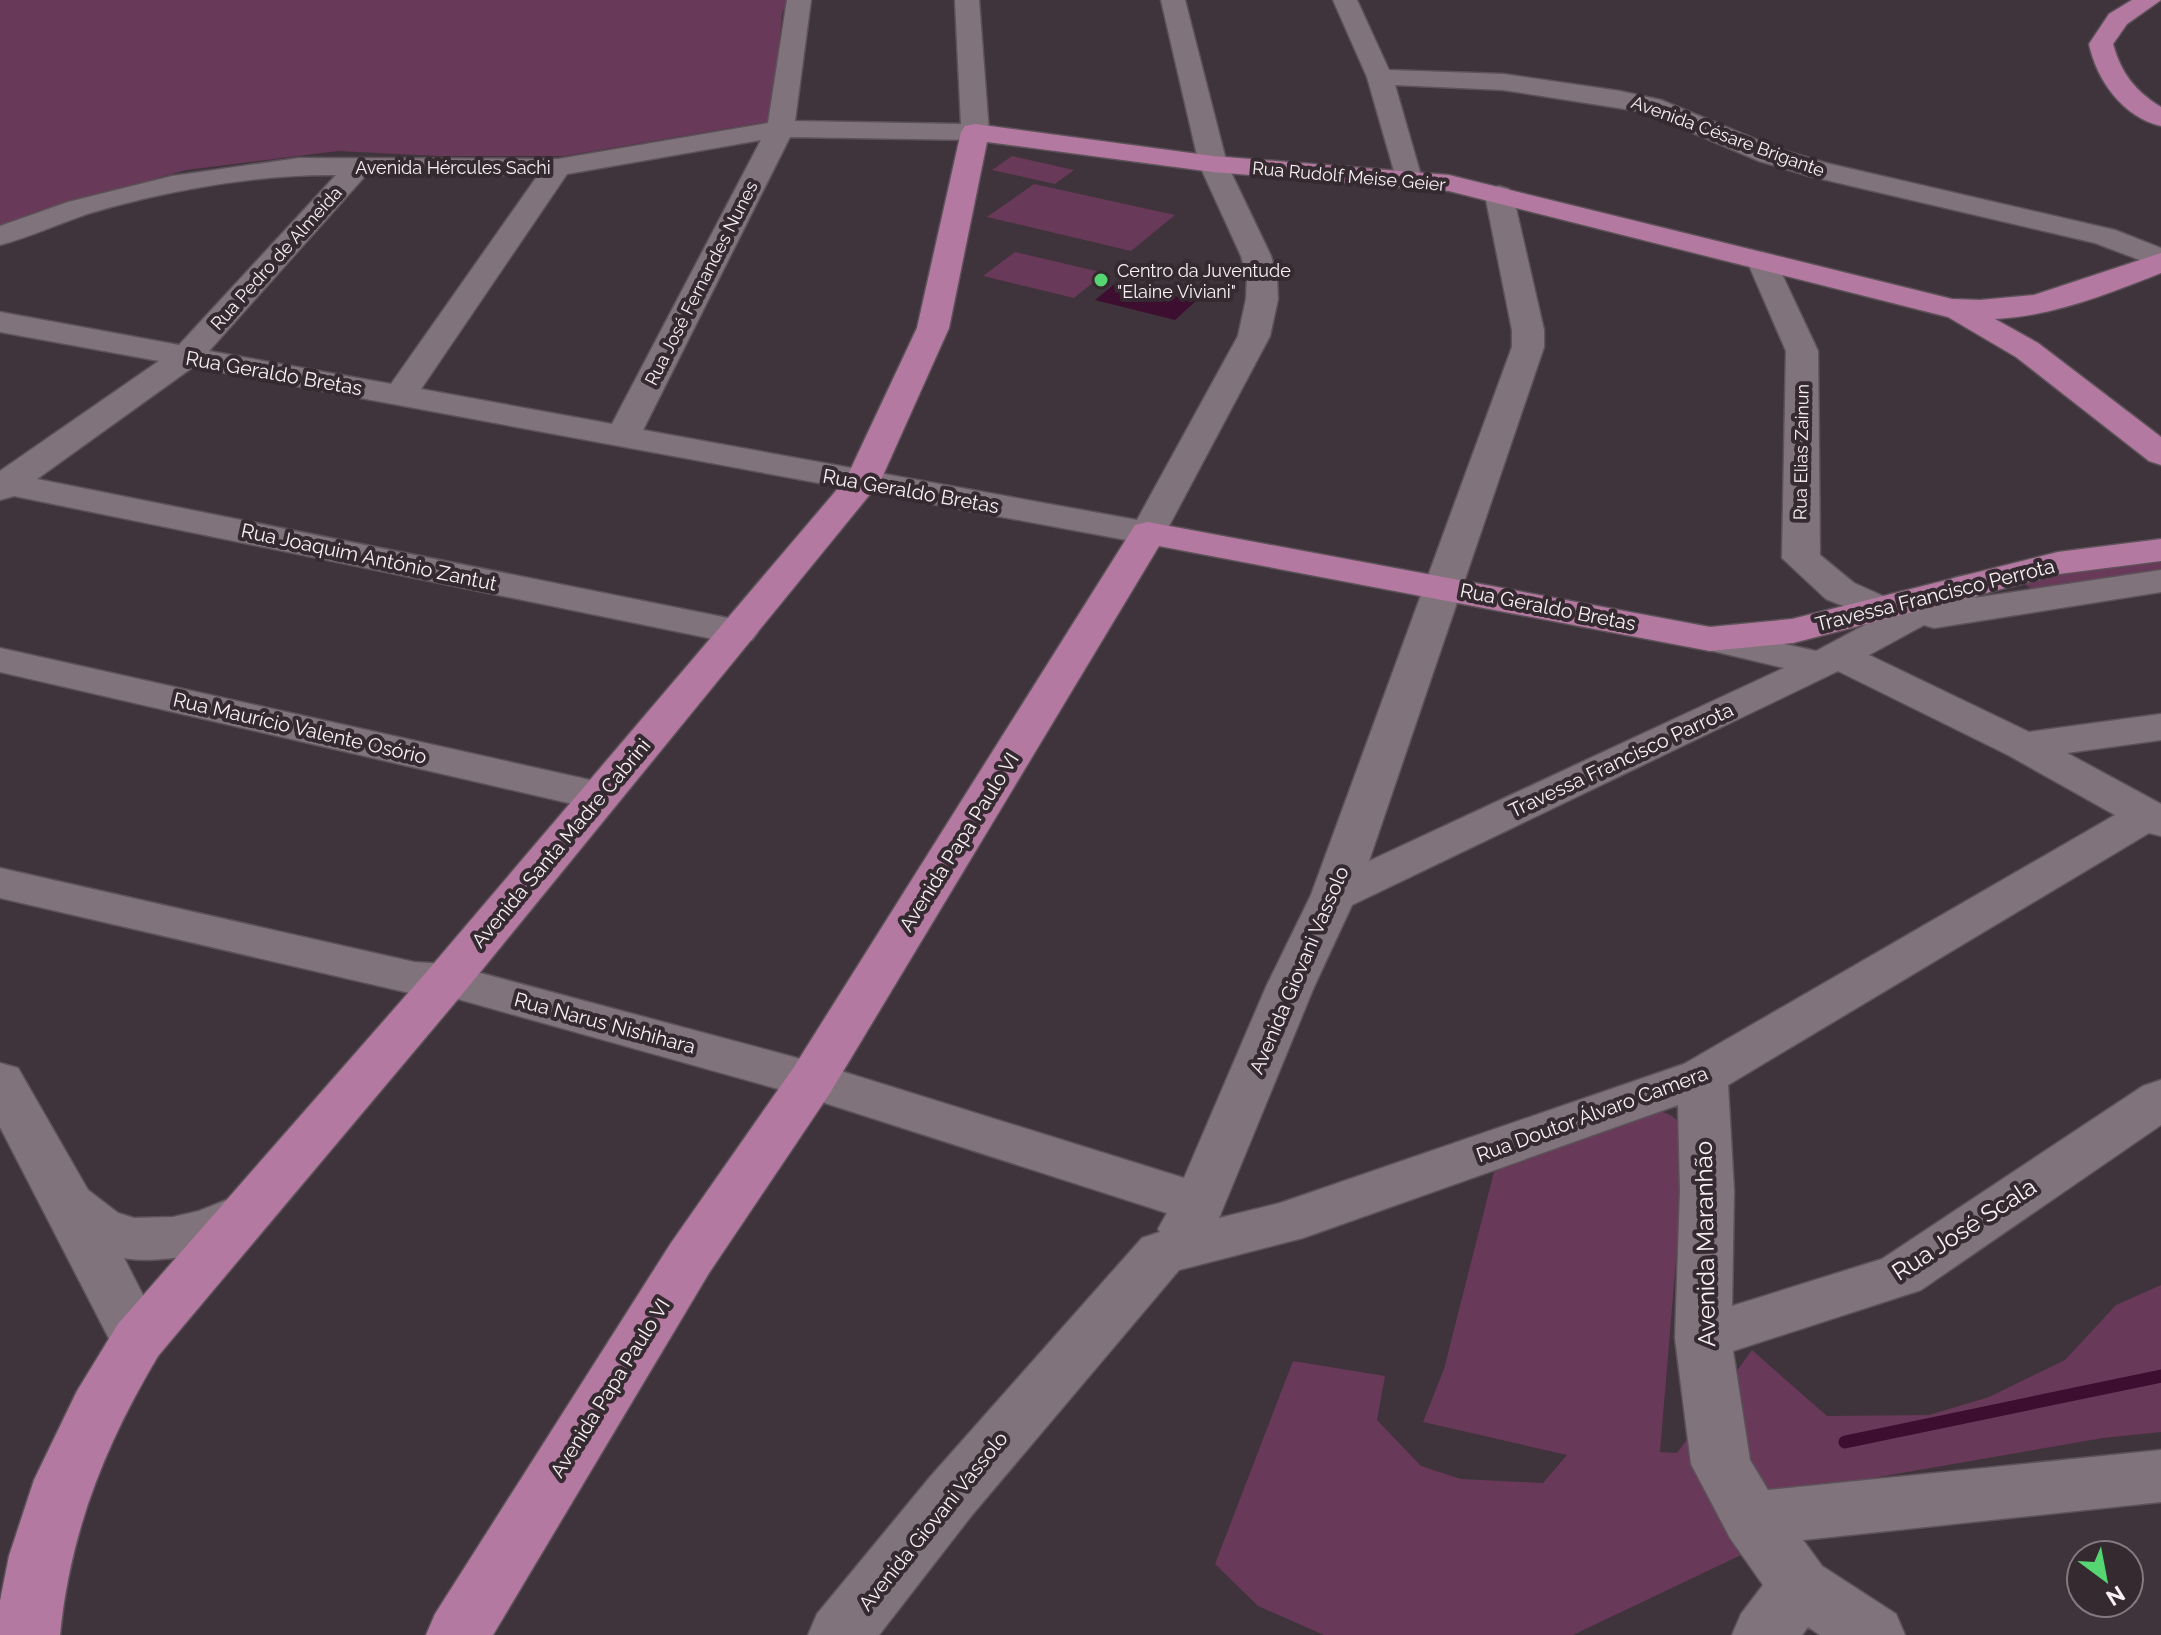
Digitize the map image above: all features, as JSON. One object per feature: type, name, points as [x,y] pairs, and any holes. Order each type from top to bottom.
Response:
[{"type":"main road","points":[[2149,0],[2118,19],[2101,44],[2104,61],[2121,90],[2141,107],[2161,118]]},
{"type":"main road","name":"Rua Rudolf Meise Geier","points":[[975,132],[1213,164],[1449,183],[1952,308]]},
{"type":"main road","name":"Avenida Santa Madre Cabrini","points":[[28,1635],[31,1595],[41,1546],[71,1457],[108,1387],[138,1340],[447,980],[862,482],[933,328],[975,132]]},
{"type":"main road","points":[[1952,308],[2002,311],[2071,298],[2161,260]]},
{"type":"main road","points":[[2027,350],[2025,340],[2035,324],[2071,298]]},
{"type":"main road","points":[[1952,308],[1992,327],[2027,350],[2161,454]]},
{"type":"main road","name":"Rua Geraldo Bretas","points":[[1148,533],[1710,639]]},
{"type":"main road","name":"Avenida Papa Paulo VI","points":[[458,1635],[690,1258],[812,1080],[1148,533]]},
{"type":"main road","name":"Travessa Francisco Perrota","points":[[1972,584],[2058,563],[2161,550]]},
{"type":"main road","name":"Travessa Francisco Perrota","points":[[1710,639],[1793,631]]},
{"type":"street","points":[[781,129],[799,0]]},
{"type":"street","name":"Avenida Santa Madre Cabrini","points":[[967,0],[975,132]]},
{"type":"street","name":"Avenida Papa Paulo VI","points":[[1148,533],[1254,336],[1260,318],[1262,277],[1256,256],[1213,164],[1173,0]]},
{"type":"street","points":[[1345,0],[1380,77],[1408,179]]},
{"type":"street","name":"Avenida Césare Brigante","points":[[1380,77],[1503,82],[1652,106],[1757,151],[1819,170],[2105,236],[2161,260]]},
{"type":"street","name":"Rua Rudolf Meise Geier","points":[[781,129],[975,132]]},
{"type":"street","name":"Avenida Hércules Sachi","points":[[0,236],[78,208],[172,185],[299,166],[558,167],[781,129]]},
{"type":"street","name":"Rua José Fernandes Nunes","points":[[622,437],[781,129]]},
{"type":"street","name":"Rua Pedro de Almeida","points":[[3,485],[185,358],[358,167]]},
{"type":"street","points":[[400,395],[558,167]]},
{"type":"street","name":"Avenida Giovani Vassolo","points":[[840,1635],[951,1496],[1152,1260],[1187,1226],[1290,987],[1334,895],[1508,414],[1528,347],[1525,317],[1499,195]]},
{"type":"street","name":"Rua Elias Zainun","points":[[1762,261],[1802,351],[1801,558],[1840,591],[1892,614]]},
{"type":"street","name":"Rua Geraldo Bretas","points":[[0,322],[1148,533]]},
{"type":"street","name":"Rua Joaquim António Zantut","points":[[3,485],[738,632]]},
{"type":"street","name":"Travessa Francisco Perrota","points":[[1793,631],[1892,614],[2161,581]]},
{"type":"street","name":"Travessa Francisco Parrota","points":[[1334,895],[1829,660],[1892,614],[1972,584]]},
{"type":"street","name":"Rua Geraldo Bretas","points":[[1710,639],[1829,660],[2023,746],[2154,818]]},
{"type":"street","name":"Rua Maurício Valente Osório","points":[[0,660],[599,796]]},
{"type":"street","points":[[2023,746],[2161,727]]},
{"type":"street","name":"Rua Doutor Álvaro Camera","points":[[1187,1226],[1284,1223],[1702,1077],[2154,818]]},
{"type":"street","name":"Rua Narus Nishihara","points":[[0,883],[414,978],[447,980],[812,1080],[1187,1226]]},
{"type":"street","name":"Avenida Maranhão","points":[[1702,1077],[1707,1191],[1703,1338],[1721,1464],[1752,1519],[1800,1586],[1873,1635]]},
{"type":"street","points":[[0,1081],[69,1205],[138,1340]]},
{"type":"street","name":"Rua José Scala","points":[[1703,1338],[1901,1275],[2161,1099]]},
{"type":"street","points":[[69,1205],[101,1229],[133,1240],[185,1236],[213,1230],[246,1213]]},
{"type":"street","points":[[1752,1519],[2161,1476]]},
{"type":"street","points":[[1764,1635],[1800,1586]]},
{"type":"shaded area","points":[[0,0],[790,0],[782,13],[772,121],[564,156],[438,156],[338,151],[186,170],[51,208],[0,229]]},
{"type":"shaded area","points":[[1012,156],[1074,170],[1055,184],[992,170]]},
{"type":"shaded area","points":[[1034,184],[1175,215],[1131,251],[987,217]]},
{"type":"shaded area","points":[[1015,252],[1105,273],[1074,298],[983,276]]},
{"type":"shaded area","points":[[1117,282],[1196,301],[1175,320],[1095,300]]},
{"type":"shaded area","points":[[2161,557],[2161,575],[2034,590],[2024,580],[2047,571]]},
{"type":"shaded area","points":[[1655,1109],[1676,1119],[1686,1140],[1660,1452],[1677,1453],[1752,1350],[1827,1416],[1929,1415],[1989,1397],[2065,1360],[2116,1305],[2161,1285],[2161,1432],[2103,1438],[1758,1498],[1760,1546],[1573,1635],[1324,1635],[1258,1606],[1215,1564],[1293,1361],[1385,1376],[1377,1420],[1421,1466],[1461,1479],[1543,1483],[1567,1455],[1423,1422],[1444,1369],[1496,1164]]},
{"type":"waterway","points":[[1845,1442],[2161,1376]]},
{"type":"place","name":"Centro da Juventude \"Elaine Viviani\"","points":[[1101,280]]}]
